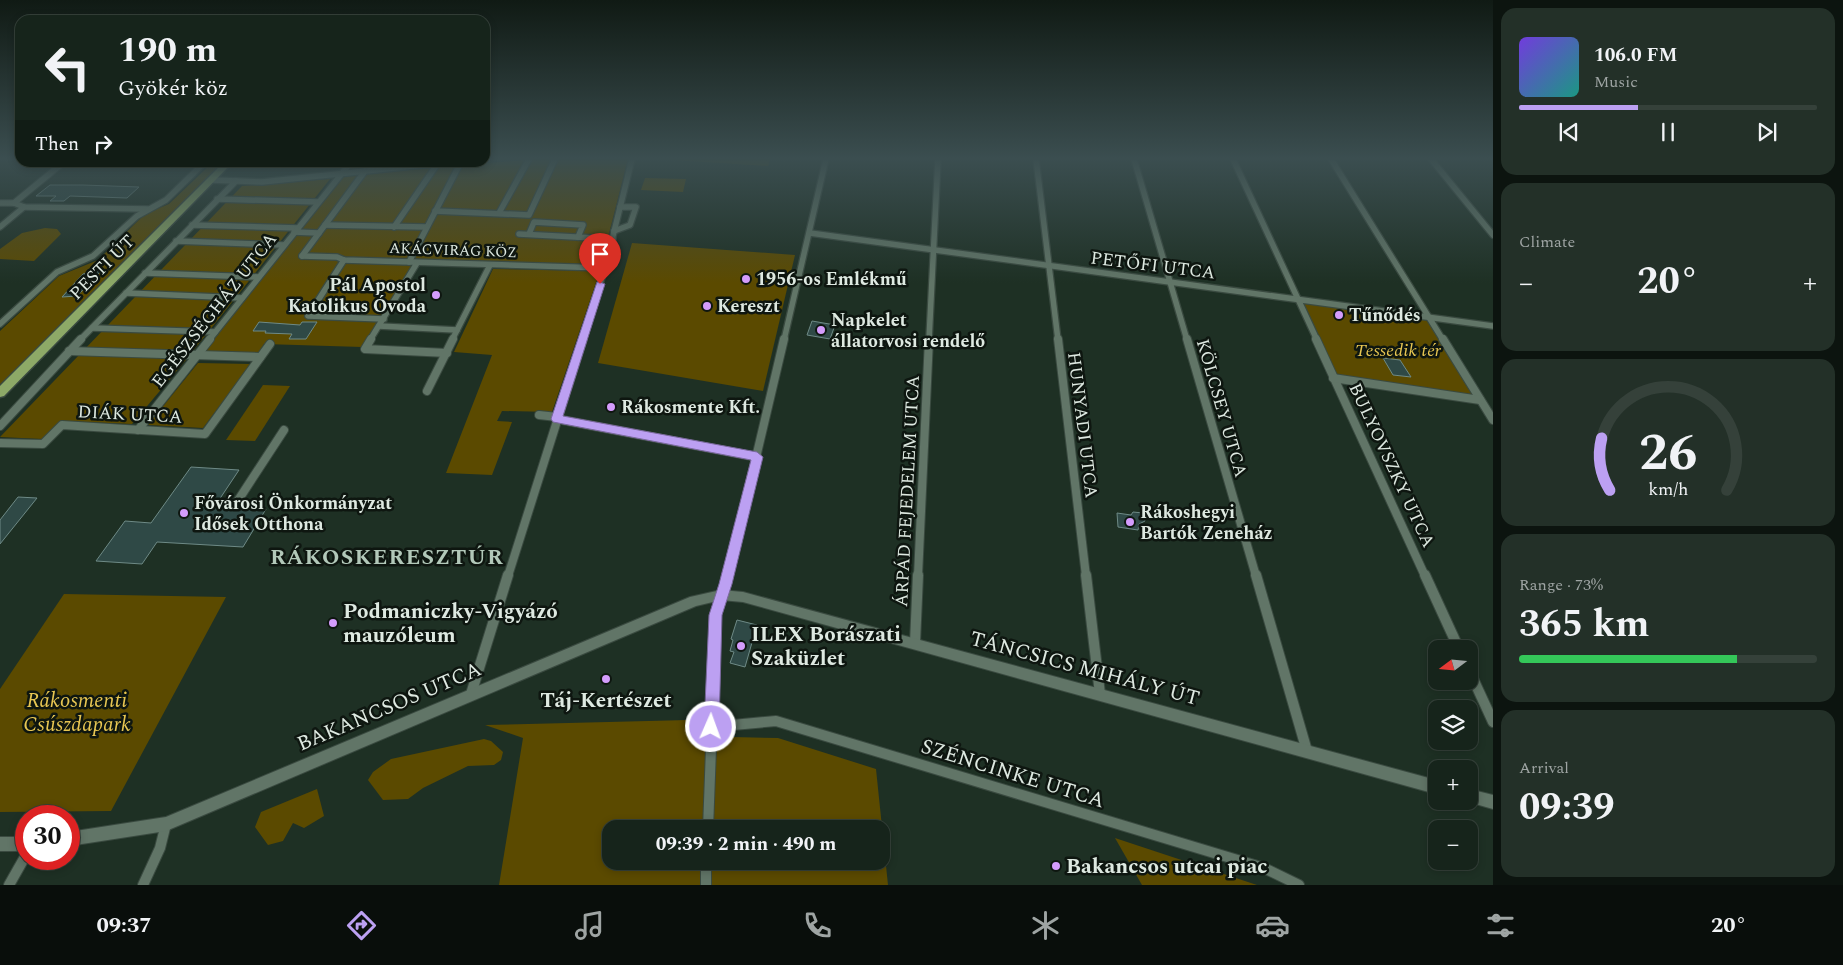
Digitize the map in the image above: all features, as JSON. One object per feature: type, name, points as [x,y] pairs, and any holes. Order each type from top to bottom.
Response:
[{"type":"main road","name":"PESTI ÚT","points":[[0,393],[192,200]]},
{"type":"street","points":[[14,203],[17,200]]},
{"type":"street","name":"PESTI ÚT","points":[[0,324],[57,272],[93,256],[137,216],[166,200]]},
{"type":"street","name":"PESTI ÚT","points":[[0,426],[69,351],[216,200]]},
{"type":"street","points":[[261,200],[318,202]]},
{"type":"street","name":"EGÉSZSÉGHÁZ UTCA","points":[[302,256],[343,200]]},
{"type":"street","points":[[394,227],[412,200]]},
{"type":"street","points":[[408,262],[441,200]]},
{"type":"street","points":[[499,214],[506,200]]},
{"type":"street","points":[[435,211],[528,215],[535,200]]},
{"type":"street","points":[[471,694],[605,268],[621,200]]},
{"type":"street","points":[[708,820],[716,615],[726,584],[757,457],[817,200]]},
{"type":"street","name":"ÁRPÁD FEJEDELEM UTCA","points":[[915,643],[936,200]]},
{"type":"street","name":"HUNYADI UTCA","points":[[1041,200],[1100,694]]},
{"type":"street","name":"KÖLCSEY UTCA","points":[[1146,200],[1307,751]]},
{"type":"street","name":"BULYOVSZKY UTCA","points":[[1252,200],[1455,640]]},
{"type":"street","points":[[1357,200],[1493,420]]},
{"type":"street","points":[[1465,200],[1493,235]]},
{"type":"street","name":"EGÉSZSÉGHÁZ UTCA","points":[[138,430],[318,202]]},
{"type":"street","points":[[0,203],[14,203],[24,207],[152,209]]},
{"type":"street","points":[[614,231],[630,225],[636,207],[620,206]]},
{"type":"street","points":[[0,227],[24,207]]},
{"type":"street","points":[[530,234],[534,222],[583,225],[578,237]]},
{"type":"street","points":[[192,225],[296,230],[319,233]]},
{"type":"street","points":[[325,225],[426,227]]},
{"type":"street","name":"PETŐFI UTCA","points":[[810,233],[933,249],[1048,267],[1297,298],[1493,326]]},
{"type":"street","points":[[519,234],[612,239]]},
{"type":"street","points":[[176,241],[284,245]]},
{"type":"street","name":"AKÁCVIRÁG KÖZ","points":[[302,256],[417,263],[605,268]]},
{"type":"street","points":[[344,260],[308,316],[384,319]]},
{"type":"street","points":[[417,263],[365,349],[447,353]]},
{"type":"street","points":[[427,391],[490,265]]},
{"type":"street","points":[[145,273],[258,277]]},
{"type":"street","name":"PESTI ÚT","points":[[126,293],[242,298]]},
{"type":"street","points":[[379,326],[457,330]]},
{"type":"street","points":[[92,328],[215,332]]},
{"type":"street","points":[[69,351],[260,357],[270,344]]},
{"type":"street","name":"DIÁK UTCA","points":[[0,443],[43,444],[62,426],[205,434],[260,357]]},
{"type":"street","points":[[1334,378],[1480,400]]},
{"type":"street","points":[[540,415],[757,457]]},
{"type":"street","points":[[237,502],[284,430]]},
{"type":"street","name":"TÁNCSICS MIHÁLY ÚT","points":[[721,595],[743,597],[915,643],[1428,785]]},
{"type":"street","name":"BAKANCSOS UTCA","points":[[80,837],[166,824],[694,601],[721,595]]},
{"type":"street","points":[[1478,690],[1493,722]]},
{"type":"street","name":"SZÉNCINKE UTCA","points":[[711,727],[776,721],[1264,868],[1300,885]]},
{"type":"street","points":[[1478,798],[1493,802]]},
{"type":"street","points":[[143,885],[160,848],[166,824]]},
{"type":"street","points":[[0,844],[15,844]]},
{"type":"street","points":[[9,885],[18,870]]},
{"type":"street","points":[[706,870],[706,885]]},
{"type":"street","points":[[149,871],[151,885]]},
{"type":"green space","points":[[173,200],[186,200],[0,385],[0,331],[59,276],[98,260],[145,214],[169,204]]},
{"type":"green space","points":[[228,200],[313,200],[185,361],[132,424],[61,421],[42,439],[0,437]]},
{"type":"green space","points":[[325,200],[617,200],[601,265],[416,260],[362,347],[264,344],[257,355],[203,352]]},
{"type":"green space","points":[[45,228],[57,229],[61,234],[34,261],[0,259],[0,249],[22,233]]},
{"type":"green space","points":[[632,243],[795,255],[763,391],[598,363]]},
{"type":"green space","points":[[493,269],[600,271],[552,412],[502,411],[497,421],[512,422],[492,475],[446,473],[492,355],[454,352]]},
{"type":"green space","name":"Tessedik tér","points":[[1297,298],[1428,316],[1480,400],[1333,378]]},
{"type":"green space","points":[[198,363],[251,364],[203,428],[148,425]]},
{"type":"green space","points":[[263,385],[290,386],[255,441],[226,440]]},
{"type":"green space","name":"Rákosmenti Csúszdapark","points":[[64,594],[226,597],[111,811],[80,811],[80,805],[15,805],[15,812],[0,812],[0,689]]},
{"type":"green space","points":[[688,720],[687,736],[778,738],[876,769],[881,820],[602,820],[602,870],[886,870],[888,885],[499,885],[523,738],[485,725]]},
{"type":"green space","points":[[484,739],[491,741],[503,752],[501,760],[494,765],[468,766],[423,788],[408,799],[383,800],[368,780],[373,772],[391,759]]},
{"type":"green space","points":[[317,789],[324,816],[304,828],[293,823],[283,841],[268,845],[255,827],[261,812]]},
{"type":"green space","points":[[1115,838],[1257,885],[1142,885]]},
{"type":"building","points":[[102,270],[77,296],[62,297],[83,274]]},
{"type":"building","name":"Napkelet állatorvosi rendelő","points":[[812,321],[835,325],[830,339],[807,335]]},
{"type":"building","points":[[259,322],[300,325],[302,322],[317,322],[306,339],[289,339],[292,334],[253,331]]},
{"type":"building","points":[[1383,358],[1400,360],[1411,377],[1393,375]]},
{"type":"building","name":"Fővárosi Önkormányzat Idősek Otthona","points":[[191,467],[239,470],[215,506],[266,509],[243,547],[157,542],[142,564],[96,561],[125,521],[151,523]]},
{"type":"building","points":[[18,497],[37,498],[0,544],[0,520]]},
{"type":"building","name":"Rákoshegyi Bartók Zeneház","points":[[1133,512],[1143,513],[1145,521],[1139,524],[1138,530],[1118,527],[1117,513],[1131,515]]},
{"type":"building","name":"ILEX Borászati Szaküzlet","points":[[737,620],[757,625],[745,667],[730,663],[734,652],[730,651],[733,640],[731,639]]},
{"type":"place","name":"1956-os Emlékmű","points":[[746,279]]},
{"type":"place","name":"Pál Apostol Katolikus Óvoda","points":[[436,295]]},
{"type":"place","name":"Kereszt","points":[[707,306]]},
{"type":"place","name":"Tűnődés","points":[[1339,315]]},
{"type":"place","name":"Napkelet állatorvosi rendelő","points":[[821,330]]},
{"type":"place","name":"Rákosmente Kft.","points":[[611,407]]},
{"type":"place","name":"Fővárosi Önkormányzat Idősek Otthona","points":[[184,513]]},
{"type":"place","name":"Rákoshegyi Bartók Zeneház","points":[[1130,522]]},
{"type":"place","name":"Podmaniczky-Vigyázó mauzóleum","points":[[333,623]]},
{"type":"place","name":"ILEX Borászati Szaküzlet","points":[[741,646]]},
{"type":"place","name":"Táj-Kertészet","points":[[606,679]]},
{"type":"place","name":"Bakancsos utcai piac","points":[[1056,866]]},
{"type":"district","name":"RÁKOSKERESZTÚR","points":[[387,556]]},
{"type":"route","points":[[600,284],[557,419],[757,457],[726,584],[716,615],[711,727]]}]
